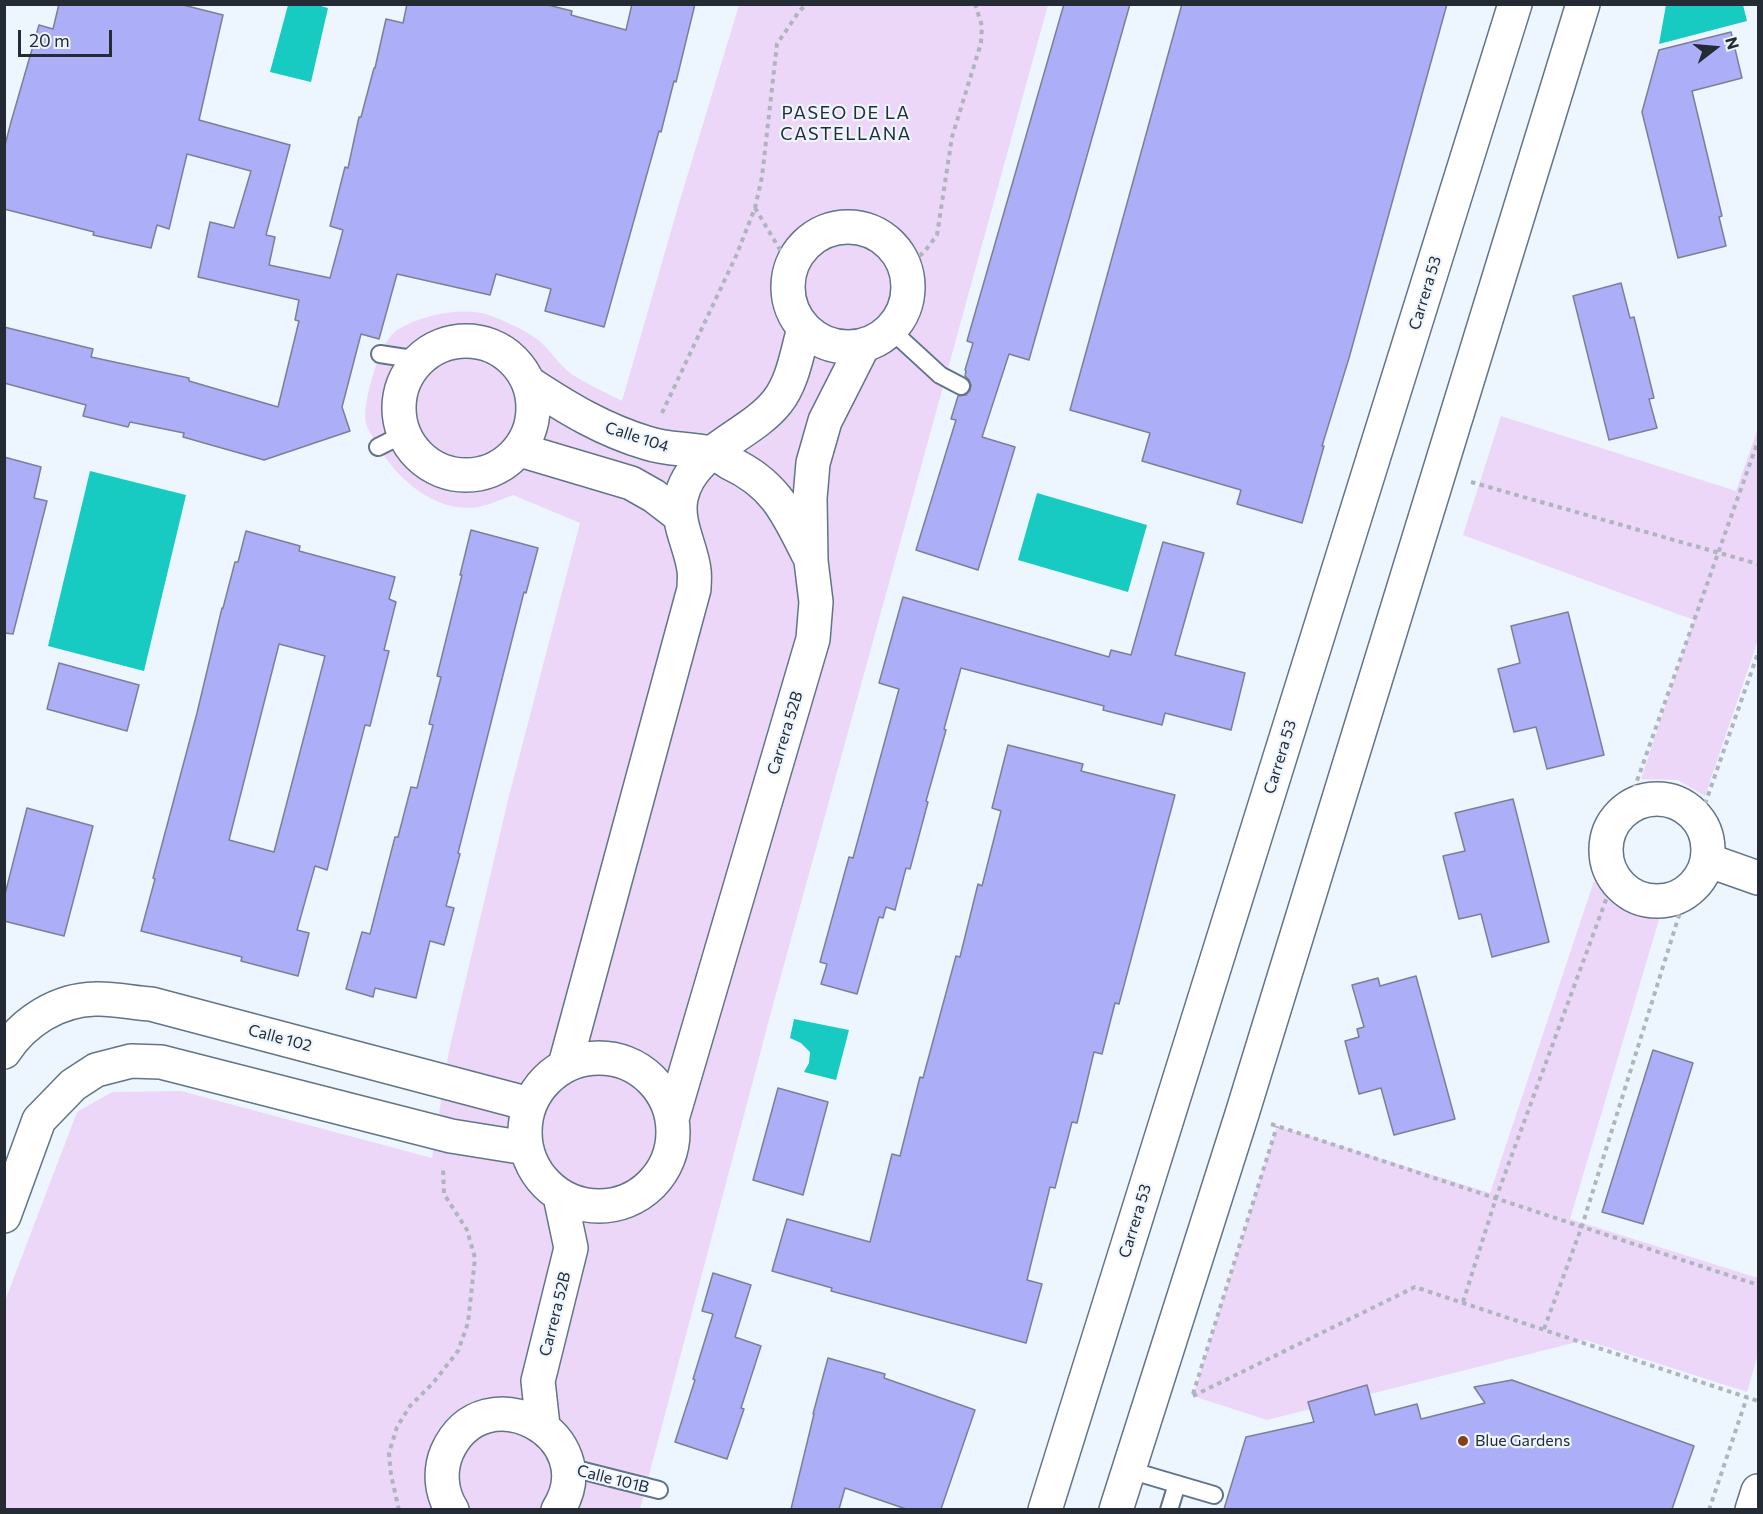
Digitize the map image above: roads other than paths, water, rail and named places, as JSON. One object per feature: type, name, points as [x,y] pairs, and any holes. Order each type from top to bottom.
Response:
[{"type":"street","name":"Carrera 53","points":[[1045,1509],[1515,4]]},
{"type":"street","points":[[1116,1509],[1242,1114],[1582,4]]},
{"type":"street","points":[[840,227],[864,229],[886,240],[898,252],[906,268],[909,284],[907,301],[901,316],[891,330],[878,340],[863,346],[847,348],[817,339],[804,328],[795,315],[788,284],[791,268],[799,253],[810,240],[840,227]]},
{"type":"street","points":[[565,1065],[694,589],[694,570],[680,516],[681,497],[697,468],[711,453],[758,422],[778,401],[789,381],[804,328]]},
{"type":"street","name":"Calle 104","points":[[458,341],[480,342],[501,350],[518,364],[529,383],[534,406],[531,429],[520,450],[506,464],[488,473],[468,476],[447,474],[429,465],[414,451],[391,441],[399,414],[400,394],[407,375],[419,360],[437,347],[458,341]]},
{"type":"street","name":"Carrera 52B","points":[[672,1119],[813,639],[816,602],[810,498],[813,463],[825,422],[863,346]]},
{"type":"street","name":"Calle 104","points":[[529,383],[571,411],[604,428],[672,450],[711,453],[758,478],[777,496],[812,561]]},
{"type":"street","points":[[520,450],[631,483],[654,496],[680,516]]},
{"type":"street","points":[[1667,798],[1685,806],[1699,821],[1707,840],[1707,860],[1700,879],[1686,893],[1667,900],[1647,901],[1628,893],[1614,878],[1606,860],[1606,840],[1613,821],[1628,806],[1647,799],[1667,798]]},
{"type":"street","points":[[1707,860],[1758,878]]},
{"type":"street","name":"Calle 102","points":[[4,1052],[31,1020],[69,1002],[96,999],[152,1004],[529,1104]]},
{"type":"street","points":[[587,1058],[610,1058],[632,1065],[651,1079],[664,1097],[672,1119],[672,1142],[666,1165],[652,1184],[634,1198],[612,1205],[594,1206],[576,1203],[560,1196],[538,1175],[531,1162],[526,1149],[525,1126],[529,1104],[550,1075],[565,1065],[587,1058]]},
{"type":"street","points":[[4,1216],[39,1120],[73,1085],[96,1070],[131,1061],[161,1062],[451,1136],[526,1149]]},
{"type":"street","name":"Carrera 52B","points":[[560,1196],[572,1248],[538,1381],[543,1426],[555,1438],[568,1467]]},
{"type":"street","name":"Carrera 52B","points":[[572,1248],[612,1205]]},
{"type":"street","points":[[504,1413],[538,1381]]},
{"type":"street","points":[[452,1509],[447,1502],[442,1482],[443,1461],[452,1442],[466,1426],[484,1417],[504,1413],[525,1416],[543,1426]]},
{"type":"street","points":[[558,1509],[567,1487],[568,1467]]},
{"type":"street","points":[[1752,1509],[1758,1491]]},
{"type":"lane","points":[[891,330],[940,375],[961,386]]},
{"type":"lane","points":[[380,354],[419,360]]},
{"type":"lane","name":"Calle 101B","points":[[568,1467],[659,1490]]},
{"type":"lane","points":[[1129,1470],[1215,1495]]},
{"type":"lane","points":[[1169,1509],[1177,1484]]},
{"type":"place","name":"Blue Gardens","points":[[1463,1441]]},
{"type":"district","name":"PASEO DE LA CASTELLANA","points":[[846,123]]}]
